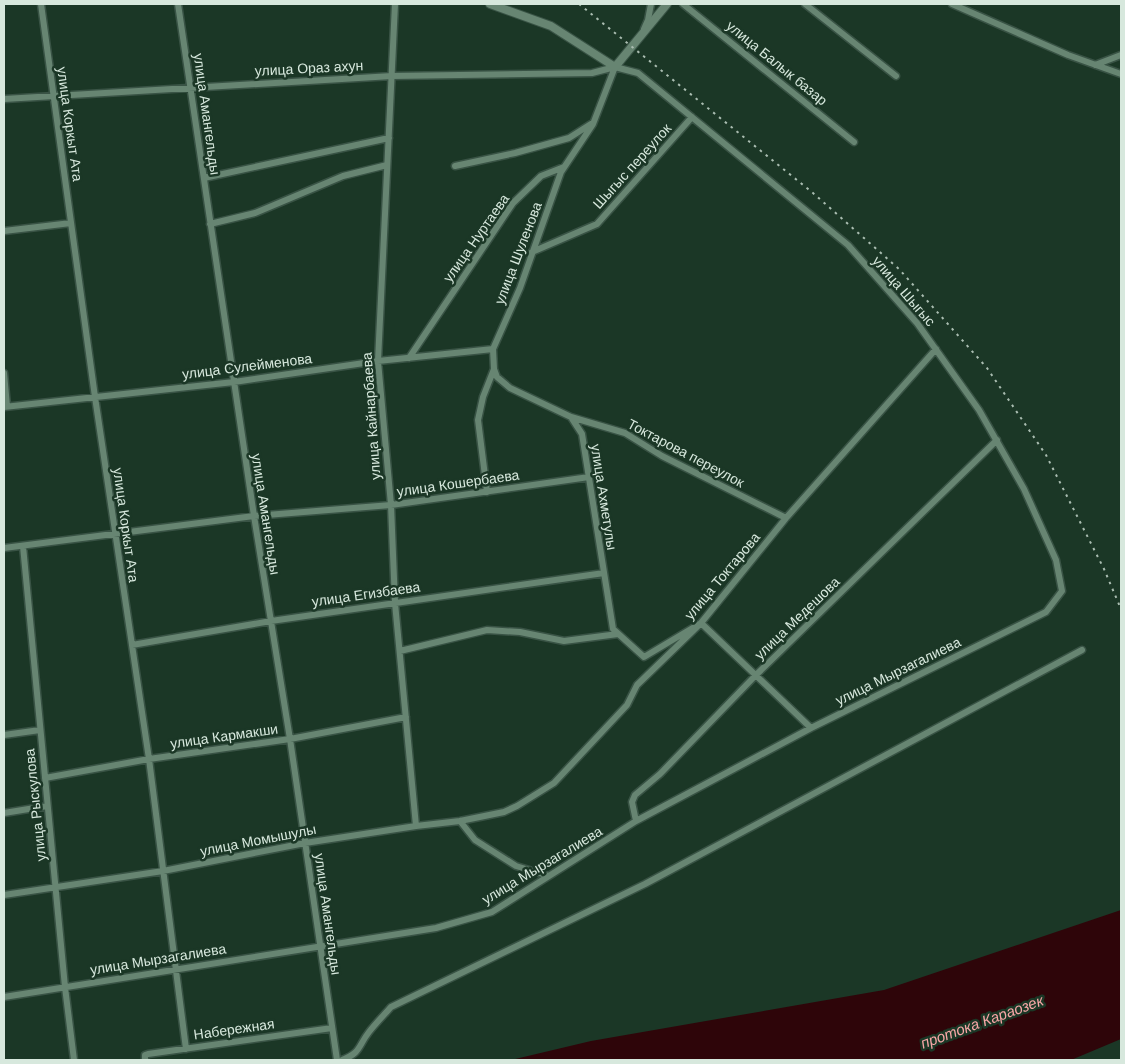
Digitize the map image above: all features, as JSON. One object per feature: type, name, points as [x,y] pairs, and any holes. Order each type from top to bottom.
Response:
[{"type":"street","name":"улица Коркыт Ата","points":[[42,4],[95,396],[149,760],[186,1049]]},
{"type":"street","name":"улица Амангельды","points":[[178,4],[337,1060]]},
{"type":"street","name":"улица Кайнарбаева","points":[[395,4],[378,361],[391,505],[395,603],[416,826]]},
{"type":"street","points":[[490,4],[551,26],[615,67]]},
{"type":"street","points":[[639,38],[648,20],[651,4]]},
{"type":"street","points":[[565,166],[592,124],[615,67],[667,4]]},
{"type":"street","name":"улица Балык базар","points":[[683,4],[854,142]]},
{"type":"street","points":[[805,4],[896,76]]},
{"type":"street","points":[[952,4],[1068,55],[1121,74]]},
{"type":"street","points":[[1095,65],[1121,55]]},
{"type":"street","name":"улица Ораз ахун","points":[[4,99],[392,76],[592,73],[615,67]]},
{"type":"street","name":"улица Шыгыс","points":[[615,67],[638,74],[848,245],[917,323],[979,410],[997,440],[1024,489],[1056,560],[1062,590],[1046,612]]},
{"type":"street","name":"Шыгыс переулок","points":[[532,252],[597,224],[692,117]]},
{"type":"street","points":[[455,166],[569,138],[592,124]]},
{"type":"street","points":[[204,178],[389,138]]},
{"type":"street","points":[[210,224],[256,213],[343,176],[387,165]]},
{"type":"street","name":"улица Шуленова","points":[[493,349],[520,288],[561,172],[565,166]]},
{"type":"street","name":"улица Нуртаева","points":[[409,358],[513,203],[541,176],[565,166]]},
{"type":"street","points":[[4,231],[71,223]]},
{"type":"street","points":[[493,349],[494,369],[497,377],[510,388],[571,417]]},
{"type":"street","name":"улица Сулейменова","points":[[5,407],[234,382],[378,361],[493,349]]},
{"type":"street","name":"улица Токтарова","points":[[517,806],[554,783],[627,705],[637,686],[700,623],[786,518],[936,350]]},
{"type":"street","points":[[487,492],[478,420],[483,397],[494,369]]},
{"type":"street","points":[[4,373],[5,407]]},
{"type":"street","name":"Токтарова переулок","points":[[571,417],[625,433],[662,456],[786,518]]},
{"type":"street","name":"улица Ахметулы","points":[[571,417],[582,434],[612,629],[644,657],[700,623]]},
{"type":"street","name":"улица Медешова","points":[[636,821],[632,802],[635,795],[660,774],[755,676],[997,440]]},
{"type":"street","name":"улица Кошербаева","points":[[4,548],[254,516],[391,505],[588,477]]},
{"type":"street","name":"улица Рыскулова","points":[[23,546],[27,567],[44,778],[74,1060]]},
{"type":"street","name":"улица Егизбаева","points":[[132,645],[271,620],[604,573]]},
{"type":"street","name":"улица Мырзагалиева","points":[[4,997],[436,928],[492,912],[636,821],[811,728],[1046,612]]},
{"type":"street","points":[[700,623],[811,728]]},
{"type":"street","points":[[400,651],[487,630],[520,632],[564,641],[618,634]]},
{"type":"street","points":[[342,1060],[358,1051],[368,1033],[391,1007],[646,884],[1082,650]]},
{"type":"street","name":"улица Кармакши","points":[[44,778],[290,739],[406,717]]},
{"type":"street","points":[[4,735],[40,730]]},
{"type":"street","points":[[4,813],[47,806]]},
{"type":"street","name":"улица Момышулы","points":[[4,895],[163,871],[305,843],[460,821],[504,812],[517,806]]},
{"type":"street","points":[[460,821],[475,840],[516,866],[549,876]]},
{"type":"street","name":"Набережная","points":[[145,1060],[145,1055],[148,1054],[332,1028]]},
{"type":"water","name":"протока Караозек","points":[[1121,910],[1121,1039],[1071,1060],[511,1060],[591,1041],[884,990]]},
{"type":"railway","points":[[579,4],[813,193],[899,269],[987,368],[1046,455],[1104,569],[1121,609]]}]
